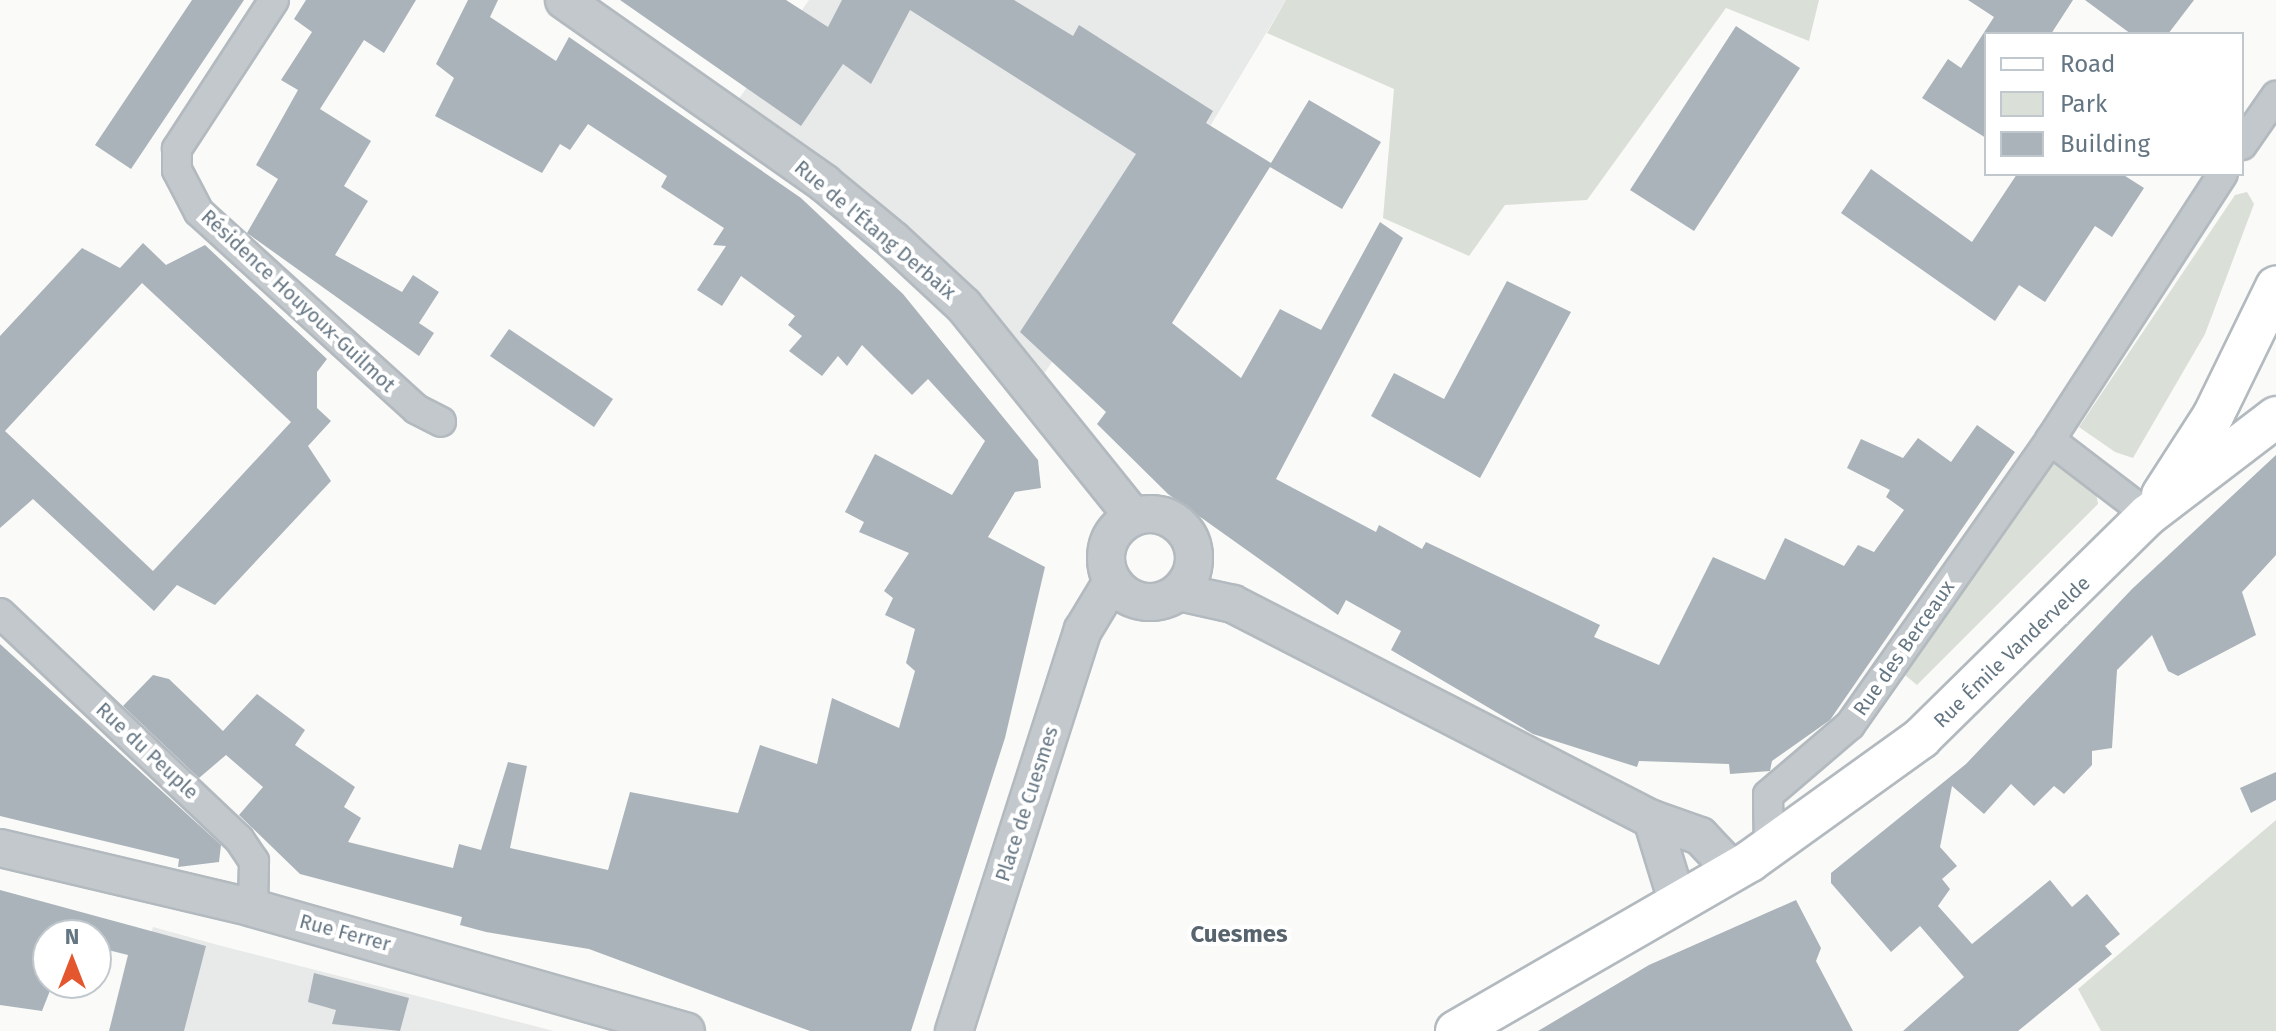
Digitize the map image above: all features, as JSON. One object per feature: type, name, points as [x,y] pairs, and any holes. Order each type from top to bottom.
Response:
[{"type":"main road","points":[[2148,515],[2213,416],[2275,294]]},
{"type":"main road","name":"Rue Émile Vandervelde","points":[[1751,860],[1921,738],[2148,515],[2276,417]]},
{"type":"main road","points":[[1456,1031],[1751,860]]},
{"type":"street","name":"Résidence Houyoux-Guilmot","points":[[274,0],[177,149],[177,170],[199,212],[416,409],[441,422]]},
{"type":"street","name":"Rue de l'Étang Derbaix","points":[[564,0],[824,183],[893,240],[964,306],[1133,516]]},
{"type":"street","points":[[2244,142],[2276,96]]},
{"type":"street","name":"Rue des Berceaux","points":[[1751,860],[1768,795],[1850,725],[2050,440],[2222,176]]},
{"type":"street","points":[[2050,440],[2148,515]]},
{"type":"street","points":[[1233,604],[1194,559],[1172,519],[1133,516],[1107,543],[1112,582],[1150,603],[1179,592],[1233,604],[1652,819],[1700,836],[1751,860]]},
{"type":"street","points":[[1179,592],[1194,559]]},
{"type":"street","name":"Place de Cuesmes","points":[[954,1031],[1083,630],[1112,582]]},
{"type":"street","name":"Rue du Peuple","points":[[0,613],[239,839],[254,861],[253,908]]},
{"type":"street","points":[[1652,819],[1678,904]]},
{"type":"street","name":"Rue Ferrer","points":[[0,848],[253,908],[686,1031]]},
{"type":"shaded area","points":[[809,0],[1286,0],[1176,183],[1034,388],[728,114]]},
{"type":"shaded area","points":[[153,927],[218,945],[554,1031],[125,1031]]},
{"type":"green space","points":[[1286,0],[1819,0],[1809,41],[1726,8],[1587,200],[1505,205],[1469,256],[1383,218],[1394,89],[1267,33]]},
{"type":"green space","points":[[2247,192],[2254,204],[2205,334],[2133,458],[2115,452],[2079,427],[2235,195]]},
{"type":"green space","points":[[2051,461],[2096,492],[2098,504],[1917,685],[1905,675]]},
{"type":"green space","points":[[2276,820],[2276,1031],[2101,1031],[2078,989]]},
{"type":"building","points":[[192,0],[244,0],[131,169],[95,145]]},
{"type":"building","points":[[306,0],[416,0],[384,53],[364,40],[320,109],[371,141],[344,186],[368,201],[335,255],[402,292],[413,275],[439,292],[419,323],[434,333],[419,356],[247,233],[278,179],[256,165],[298,90],[281,80],[312,32],[294,19]]},
{"type":"building","points":[[468,0],[498,0],[490,17],[556,61],[569,37],[801,198],[903,294],[1038,460],[1041,488],[1015,492],[988,537],[1045,567],[1005,738],[911,1031],[810,1031],[589,949],[486,932],[460,925],[462,917],[300,874],[239,815],[263,787],[226,755],[199,778],[123,706],[153,675],[169,679],[223,731],[257,694],[305,730],[295,745],[355,787],[344,807],[361,818],[348,842],[453,868],[459,844],[481,850],[508,762],[527,766],[510,848],[608,870],[630,792],[738,813],[760,745],[817,764],[832,698],[899,728],[915,671],[906,663],[915,629],[885,615],[893,598],[884,591],[909,553],[859,532],[864,522],[845,512],[875,454],[952,495],[985,441],[928,379],[912,395],[862,345],[847,366],[838,356],[822,376],[789,351],[802,336],[788,325],[795,316],[741,276],[722,306],[697,290],[726,246],[713,245],[724,228],[661,187],[667,176],[588,124],[570,150],[560,144],[542,173],[435,116],[454,78],[436,64]]},
{"type":"building","points":[[620,0],[786,0],[828,27],[842,0],[1014,0],[1073,36],[1079,25],[1213,111],[1206,123],[1271,163],[1309,100],[1381,142],[1342,209],[1270,167],[1172,323],[1241,378],[1280,309],[1321,330],[1380,222],[1403,238],[1276,479],[1376,532],[1379,525],[1422,549],[1426,542],[1600,625],[1594,637],[1659,665],[1713,557],[1765,580],[1785,538],[1844,566],[1858,545],[1874,552],[1904,510],[1886,497],[1890,490],[1847,468],[1861,439],[1903,458],[1918,438],[1951,462],[1977,425],[2015,452],[1830,720],[1772,761],[1770,771],[1730,774],[1729,764],[1639,761],[1637,767],[1533,734],[1391,650],[1401,631],[1346,600],[1338,615],[1168,494],[1097,424],[1106,412],[1020,332],[1136,154],[910,10],[871,84],[843,64],[801,126]]},
{"type":"building","points":[[1968,0],[2073,0],[2052,32],[1984,32],[1994,17]]},
{"type":"building","points":[[2085,0],[2194,0],[2170,32],[2128,32]]},
{"type":"building","points":[[1736,26],[1800,68],[1694,231],[1630,190]]},
{"type":"building","points":[[1984,32],[1984,137],[1922,98],[1948,59],[1961,68]]},
{"type":"building","points":[[1871,169],[1972,242],[2016,176],[2125,176],[2144,188],[2112,237],[2095,226],[2045,302],[2019,285],[1995,321],[1841,213]]},
{"type":"building","points":[[143,243],[166,265],[205,245],[327,359],[317,372],[317,408],[331,421],[308,446],[331,481],[215,605],[177,585],[154,611],[33,499],[0,528],[0,336],[82,248],[120,268]],"holes":[[[142,283],[291,422],[153,571],[5,431]]]},
{"type":"building","points":[[1507,281],[1571,312],[1480,478],[1371,416],[1394,373],[1444,399]]},
{"type":"building","points":[[509,329],[613,399],[594,427],[490,356]]},
{"type":"building","points":[[2276,455],[2276,555],[2242,592],[2256,635],[2178,676],[2168,671],[2152,635],[2117,670],[2112,748],[2092,751],[2092,765],[2064,794],[2054,786],[2034,806],[2011,784],[1984,814],[1952,786],[1940,847],[1957,866],[1942,879],[1950,889],[1938,906],[1972,944],[2050,880],[2072,907],[2087,894],[2120,934],[2105,946],[2112,954],[2018,1031],[1903,1031],[1964,977],[1920,926],[1891,952],[1831,883],[1831,873],[1966,764],[2132,589]]},
{"type":"building","points":[[0,644],[221,845],[219,862],[178,867],[179,859],[0,816]]},
{"type":"building","points":[[2276,772],[2276,800],[2251,813],[2240,788]]},
{"type":"building","points":[[0,890],[107,919],[32,919],[32,999],[47,999],[42,1011],[0,1005]]},
{"type":"building","points":[[1796,900],[1821,948],[1816,961],[1853,1031],[1538,1031],[1649,965]]},
{"type":"building","points":[[112,920],[206,946],[184,1031],[109,1031],[128,955],[112,951]]},
{"type":"building","points":[[314,973],[409,998],[400,1031],[332,1024],[336,1010],[308,1002]]},
{"type":"district","name":"Cuesmes","points":[[1239,935]]}]
